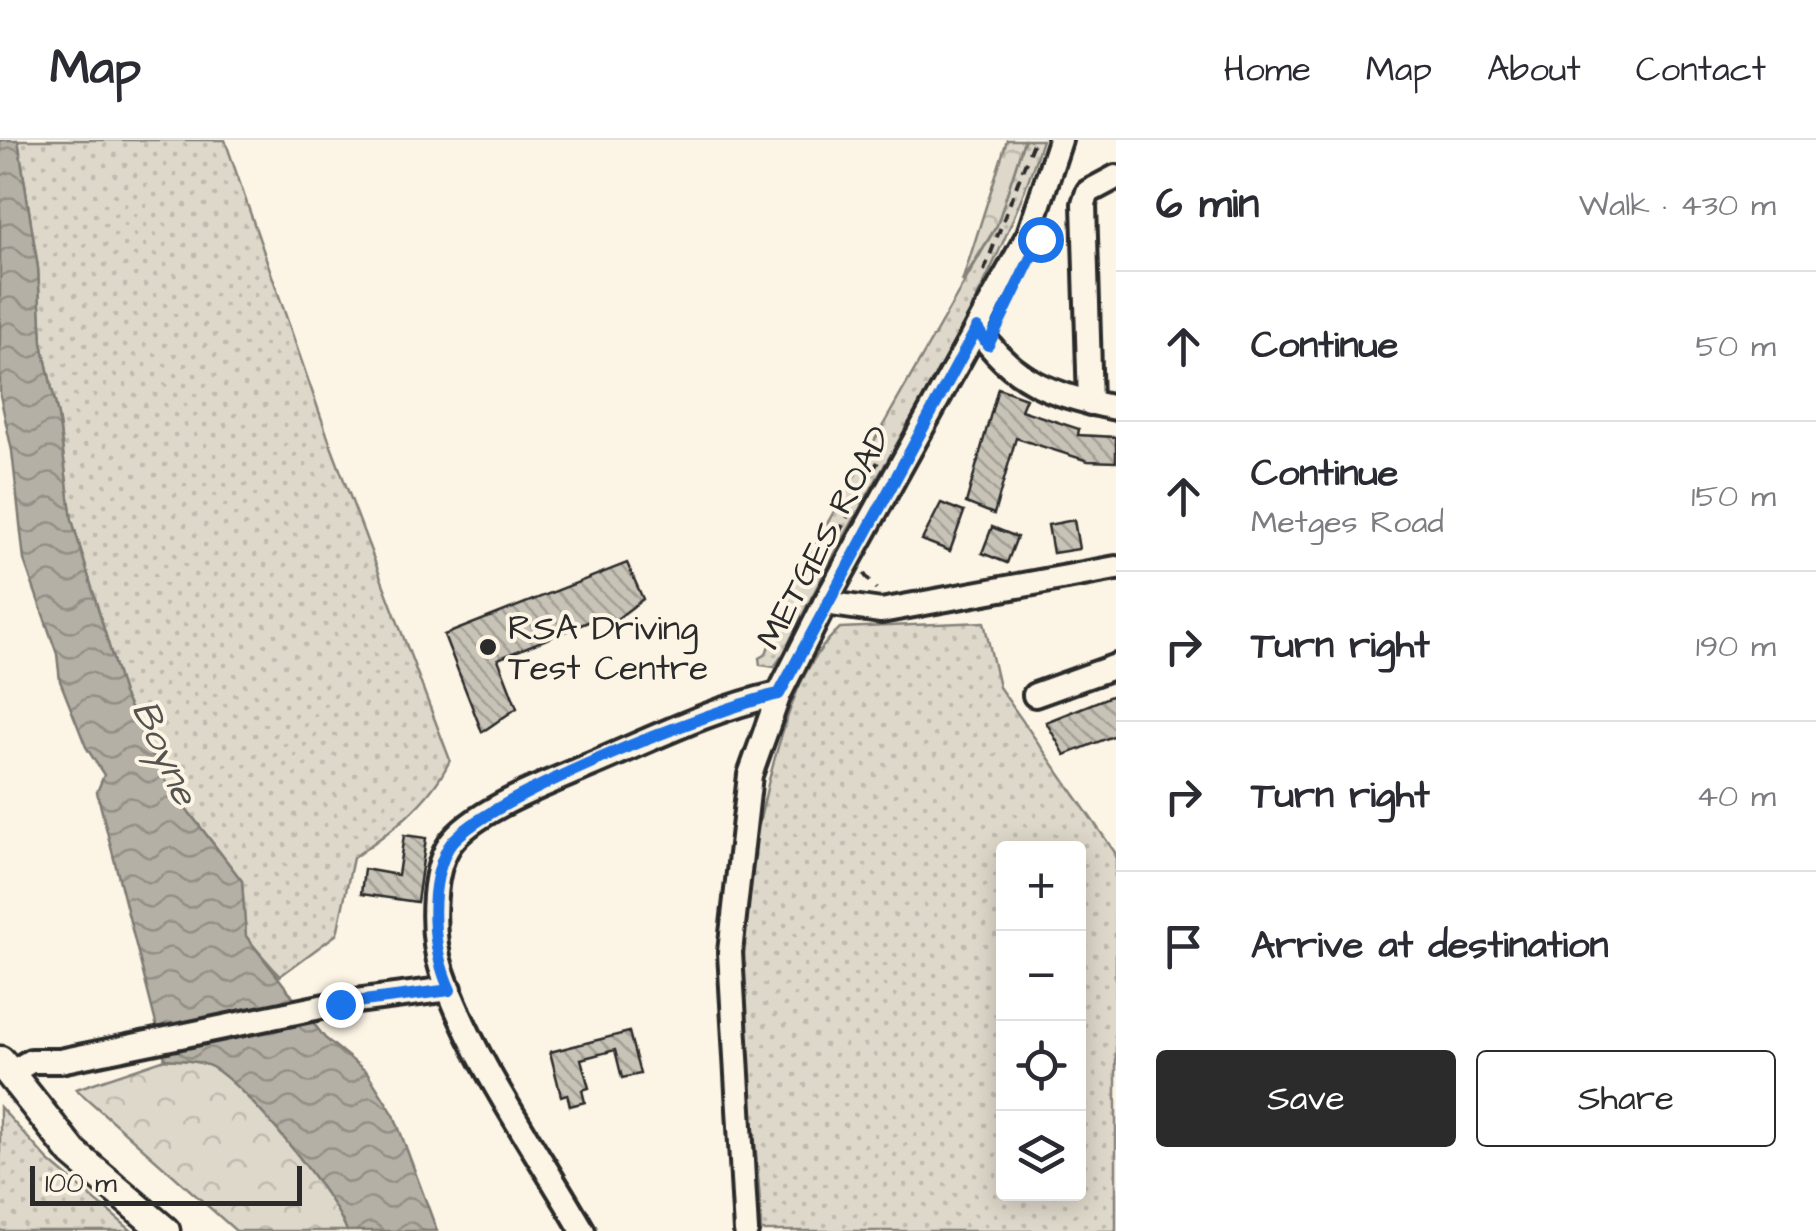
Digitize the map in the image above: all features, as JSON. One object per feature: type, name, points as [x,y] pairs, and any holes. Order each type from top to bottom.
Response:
[{"type":"main road","points":[[4,1068],[73,1152],[165,1231]]},
{"type":"street","name":"METGES ROAD","points":[[746,1231],[730,952],[750,775],[816,598],[1029,234],[1060,140]]},
{"type":"street","points":[[1090,403],[1084,204],[1088,192],[1116,177]]},
{"type":"street","points":[[977,328],[1000,361],[1034,384],[1116,408]]},
{"type":"street","points":[[816,598],[881,612],[1116,568]]},
{"type":"street","points":[[1035,695],[1116,666]]},
{"type":"street","points":[[584,1231],[466,1027],[440,968],[438,876],[449,846],[474,820],[574,772],[740,702],[779,694]]},
{"type":"street","points":[[4,1068],[31,1061],[60,1062],[330,1006],[450,990]]},
{"type":"path","points":[[979,282],[1034,140]]},
{"type":"path","points":[[816,598],[888,444]]},
{"type":"path","points":[[865,562],[865,581],[879,591]]},
{"type":"green space","points":[[18,140],[225,140],[331,446],[450,760],[421,803],[353,858],[337,934],[280,976],[245,936],[242,881],[168,785],[123,694],[72,520],[58,416],[42,343],[38,268]]},
{"type":"green space","points":[[1007,140],[1024,140],[997,225],[962,282]]},
{"type":"green space","points":[[1024,140],[1042,140],[989,274],[784,653],[774,667],[760,665],[759,658],[766,654],[787,594],[997,225]]},
{"type":"green space","points":[[984,622],[999,687],[1116,854],[1116,1231],[761,1231],[743,988],[752,866],[770,776],[794,698],[808,668],[840,628]]},
{"type":"green space","points":[[165,1059],[212,1067],[227,1078],[307,1168],[347,1231],[236,1231],[76,1089]]},
{"type":"green space","points":[[0,1107],[49,1161],[132,1231],[0,1231]]},
{"type":"water","points":[[0,140],[18,140],[38,268],[42,343],[58,416],[72,520],[123,694],[168,785],[242,881],[246,936],[325,1038],[367,1072],[394,1115],[437,1231],[347,1231],[307,1168],[227,1078],[212,1067],[165,1059],[97,792],[104,775],[86,747],[60,681],[57,654],[24,560],[12,451],[0,395]]},
{"type":"building","points":[[998,388],[1026,398],[1021,410],[1079,429],[1078,435],[1116,437],[1116,462],[1088,461],[1016,438],[994,514],[966,503]]},
{"type":"building","points":[[941,503],[964,512],[950,551],[922,540]]},
{"type":"building","points":[[1074,520],[1079,549],[1053,553],[1048,525]]},
{"type":"building","points":[[992,527],[1017,537],[1007,563],[982,553]]},
{"type":"building","name":"RSA Driving Test Centre","points":[[627,563],[643,599],[609,625],[605,615],[498,659],[517,708],[482,732],[444,635]]},
{"type":"building","points":[[1116,694],[1116,735],[1065,755],[1046,722]]},
{"type":"building","points":[[404,835],[426,838],[417,902],[361,894],[364,869],[398,875]]},
{"type":"building","points":[[629,1032],[640,1074],[622,1078],[615,1050],[581,1059],[589,1088],[582,1090],[585,1102],[570,1106],[567,1094],[561,1096],[550,1052]]},
{"type":"place","name":"RSA Driving Test Centre","points":[[488,647]]},
{"type":"route","points":[[340,1004],[450,990],[440,968],[436,925],[438,876],[449,846],[474,820],[574,772],[740,702],[779,694],[977,328],[988,345],[1040,239]]},
{"type":"water label","name":"Boyne","points":[[166,752]]}]
